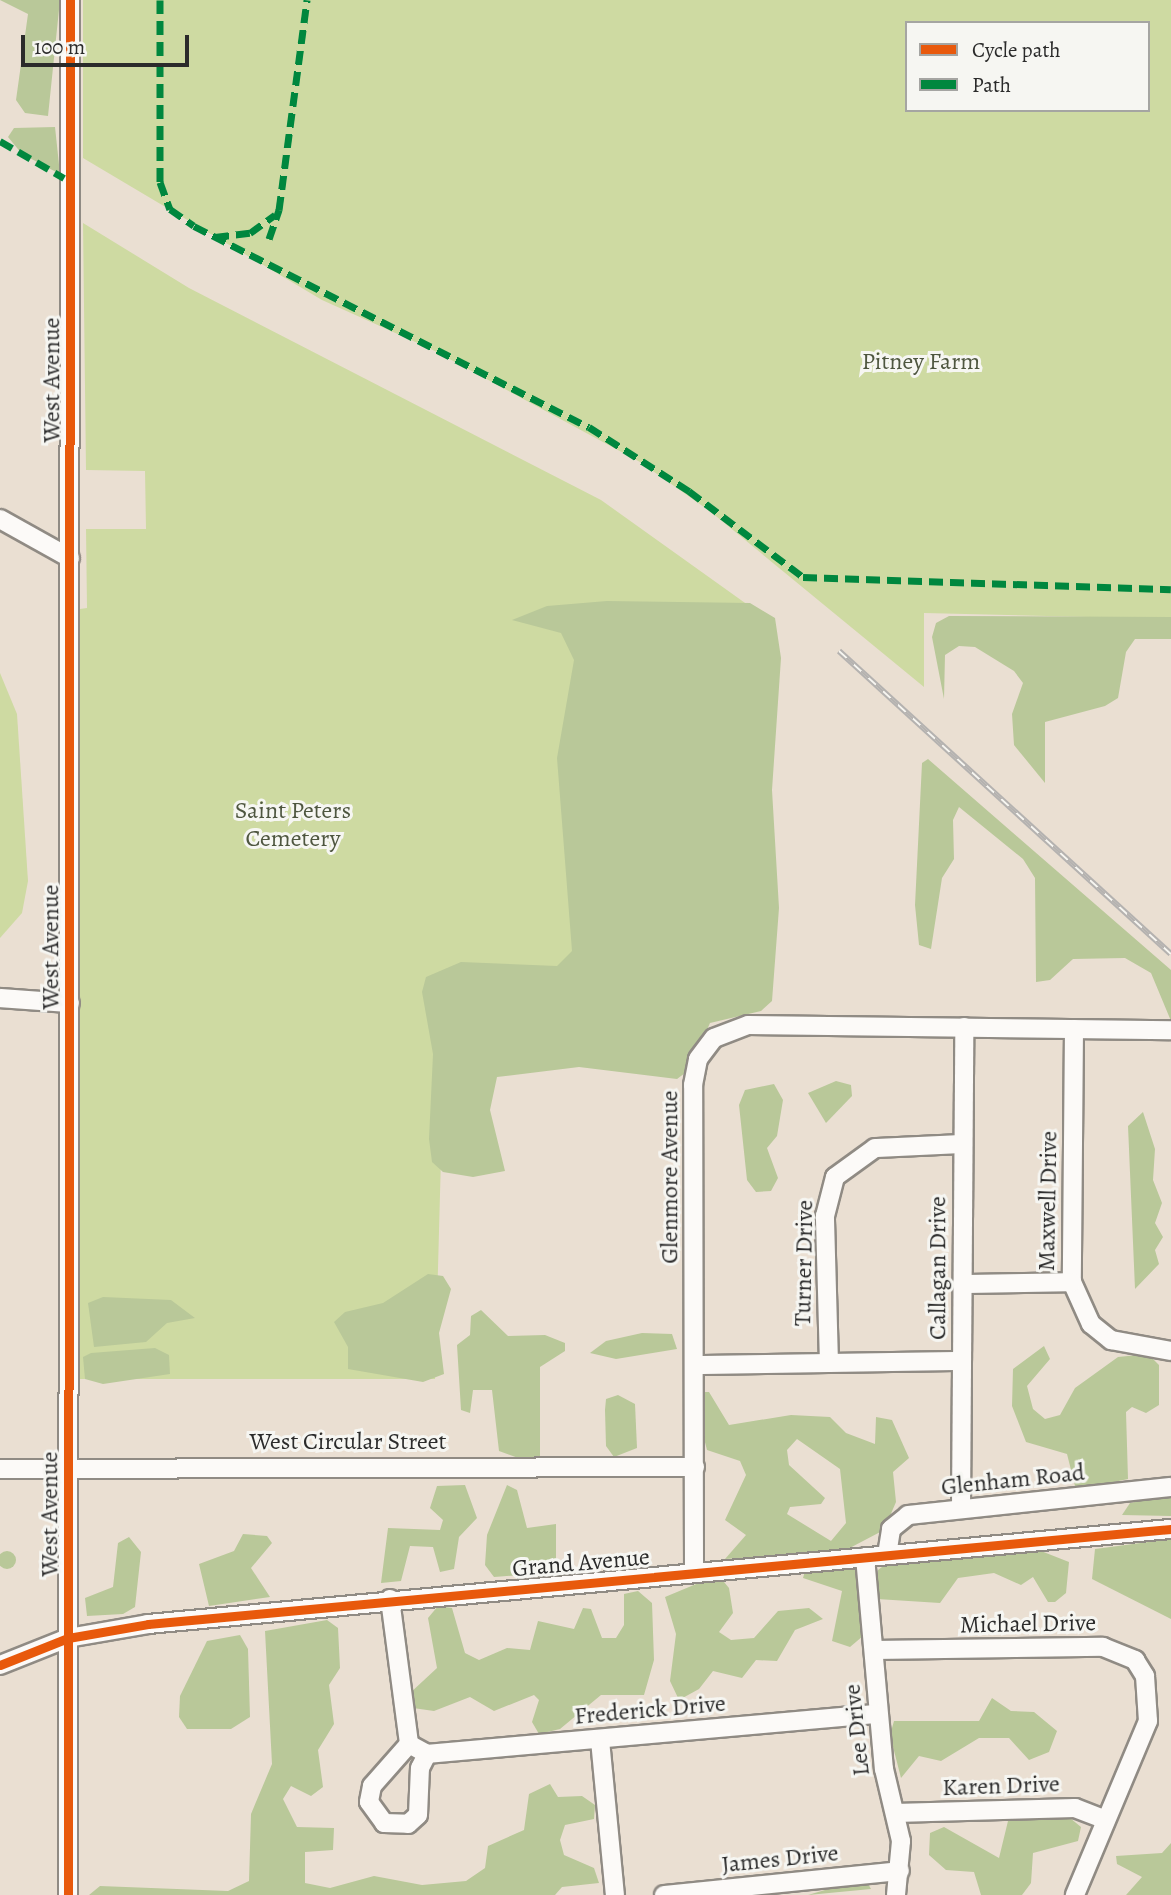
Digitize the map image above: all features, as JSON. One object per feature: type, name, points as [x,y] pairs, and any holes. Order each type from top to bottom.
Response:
[{"type":"street","name":"West Avenue","points":[[68,1895],[70,0]]},
{"type":"street","points":[[0,519],[70,558]]},
{"type":"street","points":[[0,998],[70,1003]]},
{"type":"street","name":"Glenmore Avenue","points":[[694,1571],[696,1365],[693,1085],[698,1059],[714,1038],[748,1025],[1171,1030]]},
{"type":"street","name":"Callagan Drive","points":[[961,1509],[964,1027]]},
{"type":"street","name":"Maxwell Drive","points":[[1074,1029],[1072,1282],[1091,1324],[1111,1340],[1171,1351]]},
{"type":"street","name":"Turner Drive","points":[[829,1363],[825,1216],[835,1177],[875,1148],[963,1144]]},
{"type":"street","points":[[962,1284],[1072,1282]]},
{"type":"street","points":[[696,1365],[962,1361]]},
{"type":"street","name":"West Circular Street","points":[[0,1469],[695,1467]]},
{"type":"street","name":"Glenham Road","points":[[887,1555],[898,1521],[961,1509],[1171,1487]]},
{"type":"street","name":"Grand Avenue","points":[[0,1665],[68,1638],[390,1599],[1171,1529]]},
{"type":"street","name":"Lee Drive","points":[[864,1557],[874,1650],[877,1714],[895,1813],[900,1871],[896,1895]]},
{"type":"street","points":[[390,1599],[409,1744],[372,1786],[369,1802],[384,1824],[408,1824],[418,1815],[420,1768],[427,1754],[409,1744]]},
{"type":"street","name":"Michael Drive","points":[[874,1650],[1103,1647],[1135,1660],[1146,1676],[1148,1721],[1075,1895]]},
{"type":"street","name":"Frederick Drive","points":[[427,1754],[877,1714]]},
{"type":"street","points":[[600,1740],[615,1895]]},
{"type":"street","name":"Karen Drive","points":[[895,1813],[1074,1808],[1106,1820]]},
{"type":"street","name":"James Drive","points":[[664,1895],[900,1871]]},
{"type":"green space","points":[[0,0],[60,0],[48,116],[25,113],[16,100],[28,14]]},
{"type":"green space","name":"Pitney Farm","points":[[83,0],[1171,0],[1171,619],[924,613],[924,687],[711,512],[640,462],[431,349],[322,300],[83,158]]},
{"type":"green space","points":[[55,127],[60,174],[22,154],[8,137],[14,128]]},
{"type":"green space","name":"Saint Peters Cemetery","points":[[83,223],[189,288],[601,500],[766,618],[581,974],[446,973],[435,1379],[80,1379],[80,609],[87,608],[86,529],[146,529],[145,471],[86,470]]},
{"type":"green space","points":[[607,601],[750,603],[775,618],[781,658],[772,790],[779,908],[772,1001],[761,1011],[710,1023],[689,1070],[677,1079],[579,1067],[497,1077],[490,1110],[505,1171],[473,1177],[443,1172],[432,1162],[429,1139],[433,1054],[422,992],[426,977],[461,962],[557,966],[572,951],[557,758],[574,660],[561,633],[512,620],[547,606]]},
{"type":"green space","points":[[949,616],[1171,617],[1171,639],[1135,639],[1126,652],[1118,698],[1105,706],[1045,722],[1045,783],[1014,745],[1012,714],[1023,683],[1014,671],[975,647],[959,646],[945,655],[944,699],[932,637],[936,623]]},
{"type":"green space","points":[[0,673],[17,714],[28,881],[22,913],[0,938]]},
{"type":"green space","points":[[928,759],[1171,970],[1171,1021],[1151,973],[1125,958],[1073,959],[1050,980],[1036,982],[1035,878],[1023,859],[959,807],[953,820],[954,859],[942,878],[931,949],[919,945],[915,905],[922,763]]},
{"type":"green space","points":[[836,1081],[851,1085],[852,1096],[826,1123],[808,1093]]},
{"type":"green space","points":[[774,1084],[783,1100],[777,1136],[767,1148],[778,1178],[771,1191],[756,1192],[747,1180],[739,1105],[745,1090]]},
{"type":"green space","points":[[1143,1112],[1155,1149],[1153,1180],[1162,1203],[1155,1223],[1163,1237],[1155,1250],[1159,1264],[1135,1289],[1128,1126]]},
{"type":"green space","points":[[428,1274],[443,1276],[451,1289],[439,1333],[444,1374],[423,1382],[348,1369],[348,1347],[334,1322],[345,1312],[383,1303]]},
{"type":"green space","points":[[103,1297],[171,1300],[195,1318],[167,1323],[146,1342],[94,1347],[88,1303]]},
{"type":"green space","points":[[481,1310],[508,1336],[545,1335],[565,1343],[565,1351],[540,1367],[540,1456],[521,1459],[499,1451],[492,1390],[473,1390],[470,1413],[461,1410],[457,1345],[470,1335],[471,1316]]},
{"type":"green space","points":[[642,1333],[672,1334],[677,1349],[616,1359],[590,1353],[606,1341]]},
{"type":"green space","points":[[1044,1346],[1050,1359],[1027,1386],[1033,1409],[1045,1419],[1060,1415],[1075,1388],[1118,1357],[1148,1354],[1159,1365],[1159,1405],[1146,1413],[1132,1407],[1126,1412],[1128,1479],[1076,1490],[1067,1454],[1026,1442],[1012,1406],[1013,1369]]},
{"type":"green space","points":[[155,1348],[169,1355],[170,1374],[103,1384],[85,1379],[83,1357],[91,1353]]},
{"type":"green space","points":[[702,1392],[709,1392],[729,1425],[791,1415],[830,1417],[846,1433],[875,1444],[876,1417],[892,1420],[909,1458],[893,1472],[896,1502],[884,1530],[844,1551],[725,1559],[746,1535],[725,1520],[746,1475],[740,1461],[707,1450],[698,1415]],"holes":[[[797,1439],[840,1469],[846,1523],[831,1541],[787,1514],[790,1507],[821,1504],[825,1498],[789,1465],[787,1450]]]},
{"type":"green space","points":[[618,1395],[635,1404],[637,1448],[614,1457],[606,1446],[605,1410],[606,1399]]},
{"type":"green space","points":[[465,1485],[477,1518],[459,1537],[454,1569],[440,1572],[433,1547],[410,1546],[401,1581],[381,1583],[388,1528],[440,1530],[443,1520],[430,1508],[437,1486]]},
{"type":"green space","points":[[507,1485],[517,1490],[527,1528],[556,1524],[556,1566],[547,1573],[494,1577],[485,1565],[487,1535]]},
{"type":"green space","points":[[1171,1494],[1171,1516],[1122,1515],[1130,1503]]},
{"type":"green space","points":[[243,1534],[267,1536],[272,1543],[251,1568],[270,1597],[209,1606],[199,1564],[234,1551]]},
{"type":"green space","points":[[129,1537],[141,1552],[135,1607],[123,1614],[87,1616],[85,1598],[113,1587],[118,1543]]},
{"type":"green space","points":[[1171,1539],[1171,1619],[1092,1579],[1095,1549]]},
{"type":"green space","points":[[3,1551],[11,1551],[16,1556],[16,1564],[11,1569],[3,1569],[-1,1566],[-1,1554]]},
{"type":"green space","points":[[1041,1551],[1069,1562],[1066,1593],[1055,1602],[1048,1602],[1033,1577],[1021,1585],[994,1573],[958,1578],[940,1603],[877,1599],[878,1570],[890,1561]]},
{"type":"green space","points":[[849,1566],[858,1572],[863,1636],[850,1647],[832,1641],[842,1591],[803,1578],[805,1571]]},
{"type":"green space","points":[[701,1582],[724,1582],[729,1588],[733,1613],[719,1632],[731,1640],[754,1638],[778,1611],[809,1608],[823,1619],[795,1630],[777,1661],[756,1660],[742,1678],[713,1671],[699,1689],[679,1700],[670,1681],[676,1634],[665,1597]]},
{"type":"green space","points":[[638,1591],[652,1603],[654,1660],[644,1695],[601,1695],[560,1729],[539,1734],[532,1722],[539,1700],[534,1695],[494,1711],[470,1697],[434,1711],[413,1708],[409,1694],[437,1668],[428,1618],[438,1606],[452,1608],[465,1653],[479,1660],[507,1648],[530,1650],[538,1621],[574,1629],[583,1608],[591,1609],[602,1638],[616,1638],[624,1625],[624,1594]]},
{"type":"green space","points":[[327,1620],[338,1628],[340,1668],[329,1685],[334,1724],[318,1750],[323,1787],[311,1796],[291,1786],[283,1799],[297,1827],[334,1828],[333,1850],[305,1852],[305,1883],[330,1888],[374,1876],[422,1885],[466,1881],[485,1868],[488,1846],[524,1830],[529,1794],[550,1784],[558,1797],[582,1796],[595,1805],[594,1819],[565,1825],[560,1840],[564,1855],[594,1868],[599,1883],[562,1887],[555,1895],[89,1895],[100,1886],[228,1891],[249,1881],[251,1814],[272,1764],[265,1631]]},
{"type":"green space","points":[[240,1635],[248,1649],[250,1717],[231,1729],[187,1729],[179,1717],[180,1696],[207,1641]]},
{"type":"green space","points":[[992,1698],[1011,1711],[1034,1712],[1057,1731],[1049,1752],[1029,1760],[1009,1738],[979,1738],[941,1761],[919,1756],[901,1778],[890,1735],[894,1721],[979,1721]]},
{"type":"green space","points":[[1024,1818],[1070,1818],[1081,1827],[1078,1841],[1033,1853],[1031,1883],[1022,1895],[981,1895],[974,1872],[946,1870],[929,1855],[930,1833],[944,1827],[999,1858],[1008,1821]]},
{"type":"green space","points":[[1171,1843],[1171,1895],[1126,1895],[1142,1877],[1117,1864],[1116,1856],[1162,1853]]},
{"type":"green space","points":[[852,1882],[867,1882],[871,1889],[808,1895]]},
{"type":"railway","points":[[839,651],[1171,954]]},
{"type":"marked path","points":[[160,0],[160,182],[170,209],[194,226],[589,427],[689,491],[803,577],[1171,589]]},
{"type":"marked path","points":[[269,239],[279,210],[307,0]]},
{"type":"marked path","points":[[0,141],[64,178]]},
{"type":"marked path","points":[[215,237],[250,233],[275,215]]},
{"type":"cycle path","points":[[68,1895],[70,0]]},
{"type":"cycle path","points":[[0,1665],[68,1638],[148,1624],[1171,1529]]}]
